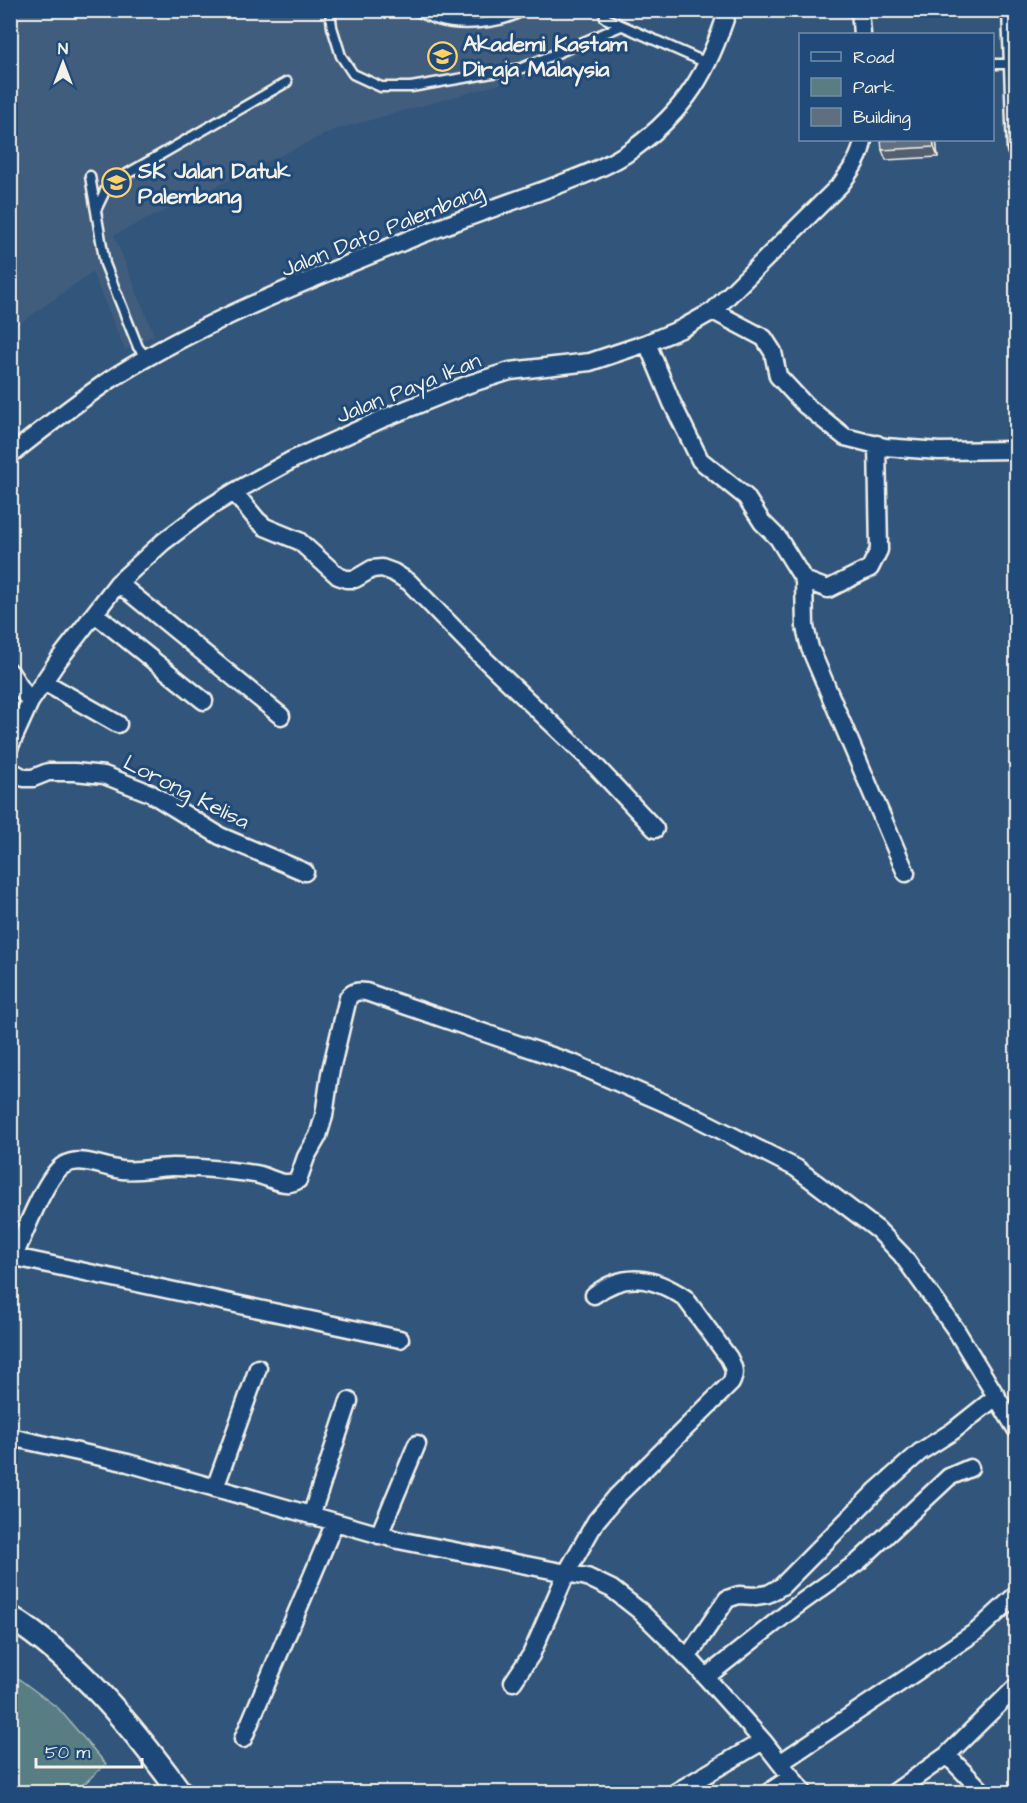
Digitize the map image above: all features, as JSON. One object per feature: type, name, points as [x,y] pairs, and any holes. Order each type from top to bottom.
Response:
[{"type":"main road","points":[[10,1617],[33,1631],[99,1692],[180,1792]]},
{"type":"street","name":"Jalan Dato Palembang","points":[[10,455],[100,387],[194,332],[417,236],[592,172],[632,151],[683,103],[700,80],[728,10]]},
{"type":"street","points":[[860,10],[862,33]]},
{"type":"street","points":[[1011,10],[1017,150]]},
{"type":"street","name":"Jalan Paya Ikan","points":[[10,746],[30,702],[118,583],[184,525],[234,492],[292,460],[382,419],[469,384],[510,371],[590,362],[647,344],[713,311],[841,184],[854,166],[863,141]]},
{"type":"street","points":[[713,311],[764,338],[773,352],[778,376],[805,405],[845,437],[877,444],[939,451],[1017,450]]},
{"type":"street","points":[[647,344],[700,460],[746,497],[762,522],[778,538],[804,580],[805,627],[810,648],[906,873]]},
{"type":"street","points":[[804,580],[828,589],[870,568],[879,550],[877,444]]},
{"type":"street","points":[[234,492],[265,527],[298,541],[338,576],[355,579],[372,569],[382,568],[410,582],[478,654],[589,759],[655,829]]},
{"type":"street","points":[[118,583],[281,716]]},
{"type":"street","points":[[95,614],[204,701]]},
{"type":"street","points":[[10,672],[30,702]]},
{"type":"street","points":[[44,682],[118,724]]},
{"type":"street","name":"Lorong Kelisa","points":[[10,770],[24,778],[33,778],[48,772],[104,775],[150,793],[220,836],[305,872]]},
{"type":"street","points":[[400,1339],[12,1256],[55,1172],[75,1161],[124,1170],[171,1167],[214,1168],[260,1174],[288,1184],[298,1180],[306,1157],[318,1136],[324,1116],[330,1074],[348,998],[352,993],[366,992],[575,1064],[685,1112],[796,1168],[878,1230],[902,1255],[956,1330],[1017,1429]]},
{"type":"street","points":[[513,1682],[531,1655],[567,1572],[596,1521],[617,1496],[723,1391],[735,1376],[729,1358],[685,1298],[675,1291],[655,1283],[633,1279],[620,1280],[594,1295]]},
{"type":"street","points":[[215,1488],[258,1368]]},
{"type":"street","points":[[687,1658],[727,1599],[739,1595],[768,1594],[782,1586],[920,1452],[953,1431],[997,1396]]},
{"type":"street","points":[[311,1516],[349,1401]]},
{"type":"street","points":[[10,1437],[128,1463],[398,1540],[587,1577],[612,1589],[640,1611],[706,1677],[763,1741],[803,1792]]},
{"type":"street","points":[[380,1535],[417,1444]]},
{"type":"street","points":[[706,1677],[859,1560],[949,1477],[970,1468]]},
{"type":"street","points":[[243,1739],[335,1522]]},
{"type":"street","points":[[780,1763],[977,1630],[1017,1595]]},
{"type":"street","points":[[895,1792],[947,1755],[1017,1687]]},
{"type":"street","points":[[676,1792],[763,1741]]},
{"type":"street","points":[[947,1755],[983,1792]]},
{"type":"street","points":[[769,1792],[792,1777]]},
{"type":"lane","points":[[330,10],[332,27],[341,56],[353,74],[381,87],[411,87],[522,68],[621,26]]},
{"type":"lane","points":[[416,10],[440,21],[486,24],[517,15],[523,10]]},
{"type":"lane","points":[[604,10],[605,18],[708,64]]},
{"type":"lane","points":[[994,64],[1014,66]]},
{"type":"lane","points":[[96,210],[106,189],[113,182],[287,82]]},
{"type":"lane","points":[[90,176],[105,264],[138,346],[147,358]]},
{"type":"shaded area","name":"SK Jalan Datuk Palembang","points":[[11,11],[621,11],[620,36],[530,76],[334,130],[114,235],[154,335],[125,350],[92,272],[11,330]]},
{"type":"green space","points":[[11,1673],[58,1708],[106,1764],[75,1792],[11,1792]]},
{"type":"building","points":[[881,141],[933,141],[934,147],[882,150]]},
{"type":"place","name":"Akademi Kastam Diraja Malaysia","points":[[442,56]]},
{"type":"place","name":"SK Jalan Datuk Palembang","points":[[117,183]]}]
